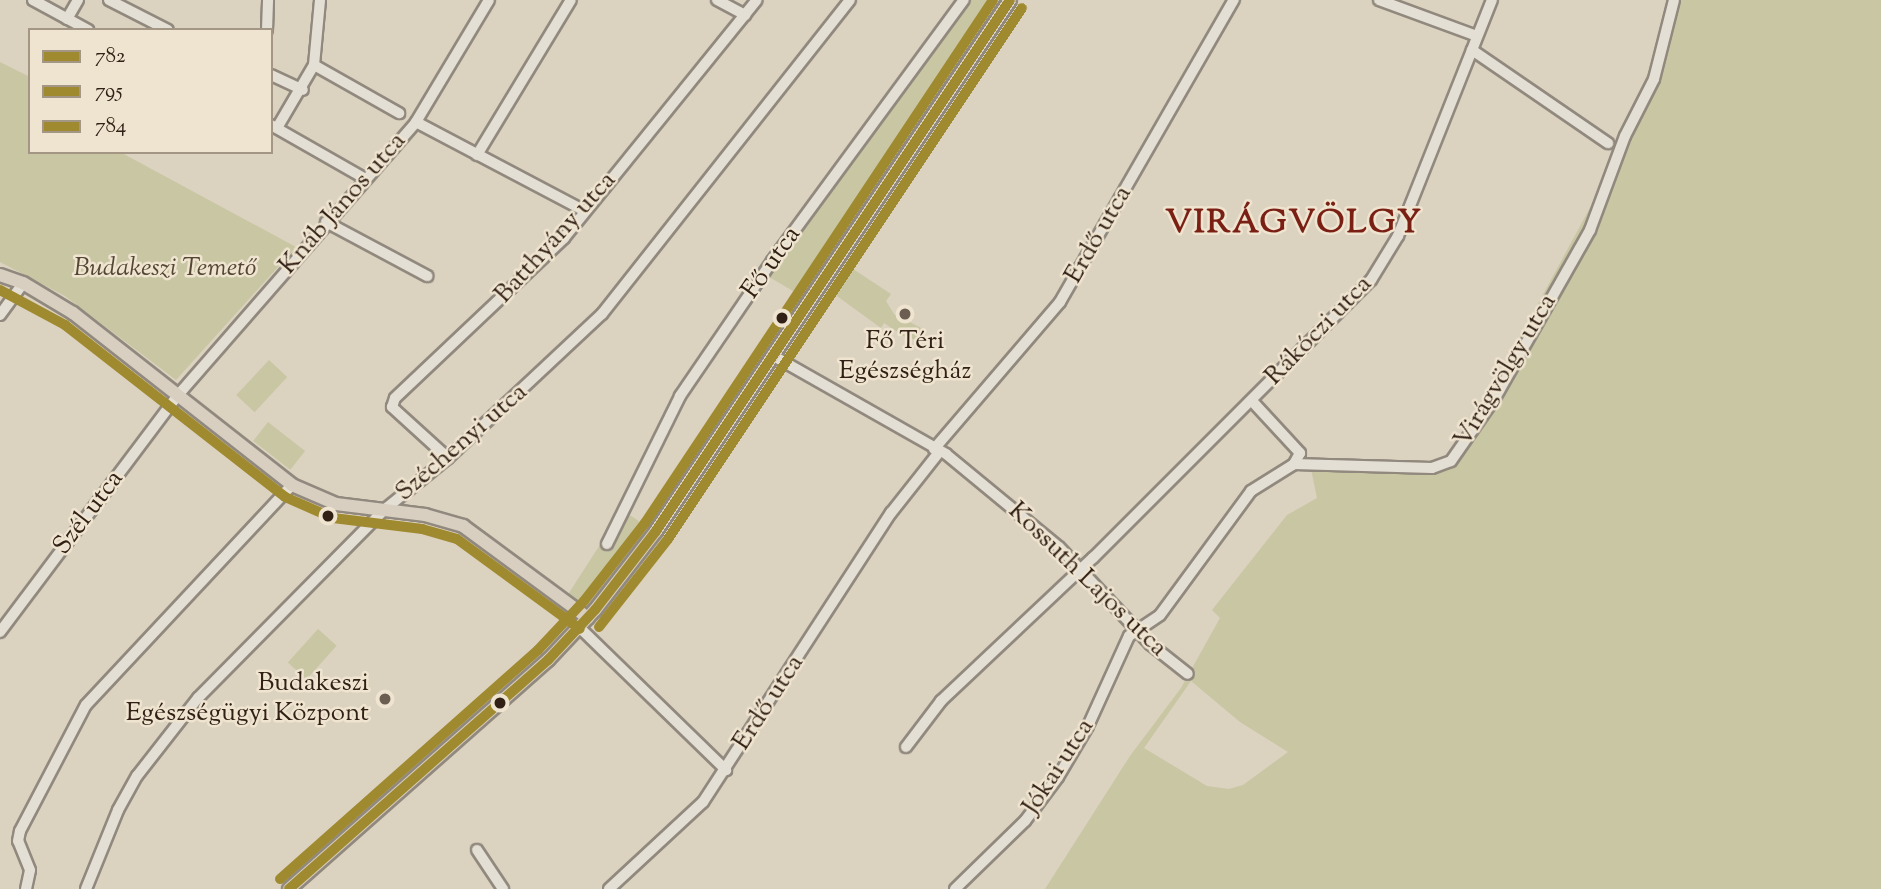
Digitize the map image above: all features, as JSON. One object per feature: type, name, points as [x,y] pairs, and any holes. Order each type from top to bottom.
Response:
[{"type":"main road","name":"Fő utca","points":[[289,889],[584,623],[656,531],[1010,0]]},
{"type":"main road","points":[[0,275],[23,283],[73,313],[292,485],[336,504],[425,515],[463,526],[584,623]]},
{"type":"street","points":[[33,0],[84,28]]},
{"type":"street","points":[[67,19],[78,0]]},
{"type":"street","points":[[109,0],[164,28]]},
{"type":"street","points":[[267,28],[268,0]]},
{"type":"street","points":[[320,0],[314,65],[303,90],[274,126],[364,178]]},
{"type":"street","name":"Knáb János utca","points":[[178,394],[364,178],[416,122],[489,0]]},
{"type":"street","points":[[477,155],[571,0]]},
{"type":"street","points":[[717,0],[745,15]]},
{"type":"street","name":"Batthyány utca","points":[[448,458],[392,407],[395,398],[532,272],[757,0]]},
{"type":"street","name":"Széchenyi utca","points":[[86,889],[118,810],[159,744],[198,698],[384,510],[448,458],[603,314],[850,0]]},
{"type":"street","name":"Fő utca","points":[[607,544],[680,397],[724,331],[964,0]]},
{"type":"street","name":"Erdő utca","points":[[609,889],[680,827],[726,770],[934,449],[1060,302],[1234,0]]},
{"type":"street","points":[[1379,0],[1477,36]]},
{"type":"street","name":"Rákóczi utca","points":[[906,747],[941,701],[1082,568],[1360,293],[1385,259],[1492,0]]},
{"type":"street","name":"Virágvölgy utca","points":[[1294,464],[1432,468],[1451,461],[1495,398],[1590,230],[1606,182],[1654,79],[1674,0]]},
{"type":"street","points":[[1472,50],[1608,143]]},
{"type":"street","points":[[314,65],[399,113]]},
{"type":"street","points":[[273,76],[303,90]]},
{"type":"street","points":[[416,122],[583,210]]},
{"type":"street","points":[[326,222],[427,276]]},
{"type":"street","points":[[0,315],[23,283]]},
{"type":"street","name":"Kossuth Lajos utca","points":[[772,355],[934,449],[1082,568],[1138,628],[1188,674]]},
{"type":"street","name":"Szél utca","points":[[0,632],[178,394]]},
{"type":"street","points":[[1138,628],[1154,621],[1178,593],[1228,517],[1251,491],[1294,464],[1300,453],[1252,401]]},
{"type":"street","points":[[26,889],[30,870],[18,842],[20,831],[86,705],[292,485]]},
{"type":"street","points":[[584,623],[726,770]]},
{"type":"street","name":"Jókai utca","points":[[955,889],[1025,821],[1058,777],[1088,726],[1129,636],[1138,628]]},
{"type":"street","points":[[477,850],[503,889]]},
{"type":"green space","points":[[964,0],[1010,0],[810,301],[764,274]]},
{"type":"green space","points":[[1674,0],[1881,0],[1881,889],[1045,889],[1130,756],[1181,688],[1220,618],[1212,610],[1287,515],[1317,498],[1310,464],[1445,465],[1467,435],[1618,156]],"holes":[[[1191,681],[1240,722],[1288,752],[1243,785],[1229,789],[1207,786],[1144,748]]]},
{"type":"green space","name":"Budakeszi Temető","points":[[0,62],[28,76],[28,154],[124,154],[296,247],[176,380],[65,296],[0,262]]},
{"type":"green space","points":[[850,267],[891,294],[886,301],[894,314],[927,331],[922,339],[908,339],[884,323],[881,328],[830,291]]},
{"type":"green space","points":[[269,360],[287,377],[255,412],[236,395]]},
{"type":"green space","points":[[268,422],[305,451],[290,470],[253,441]]},
{"type":"green space","points":[[628,514],[648,527],[599,597],[590,604],[580,604],[567,596],[603,540],[611,542]]},
{"type":"green space","points":[[318,629],[337,646],[306,679],[288,662]]},
{"type":"transit line","name":"784","points":[[280,879],[538,650],[584,601],[645,523],[993,0]]},
{"type":"transit line","name":"782","points":[[289,889],[548,660],[595,610],[656,531],[1010,0]]},
{"type":"transit line","name":"795","points":[[599,627],[668,539],[1022,8]]},
{"type":"transit line","name":"795","points":[[0,290],[65,325],[285,497],[333,518],[422,529],[457,539],[580,629]]},
{"type":"place","name":"Fő Téri Egészségház","points":[[905,314]]},
{"type":"place","name":"Budakeszi Egészségügyi Központ","points":[[385,699]]},
{"type":"district","name":"VIRÁGVÖLGY","points":[[1294,225]]}]
